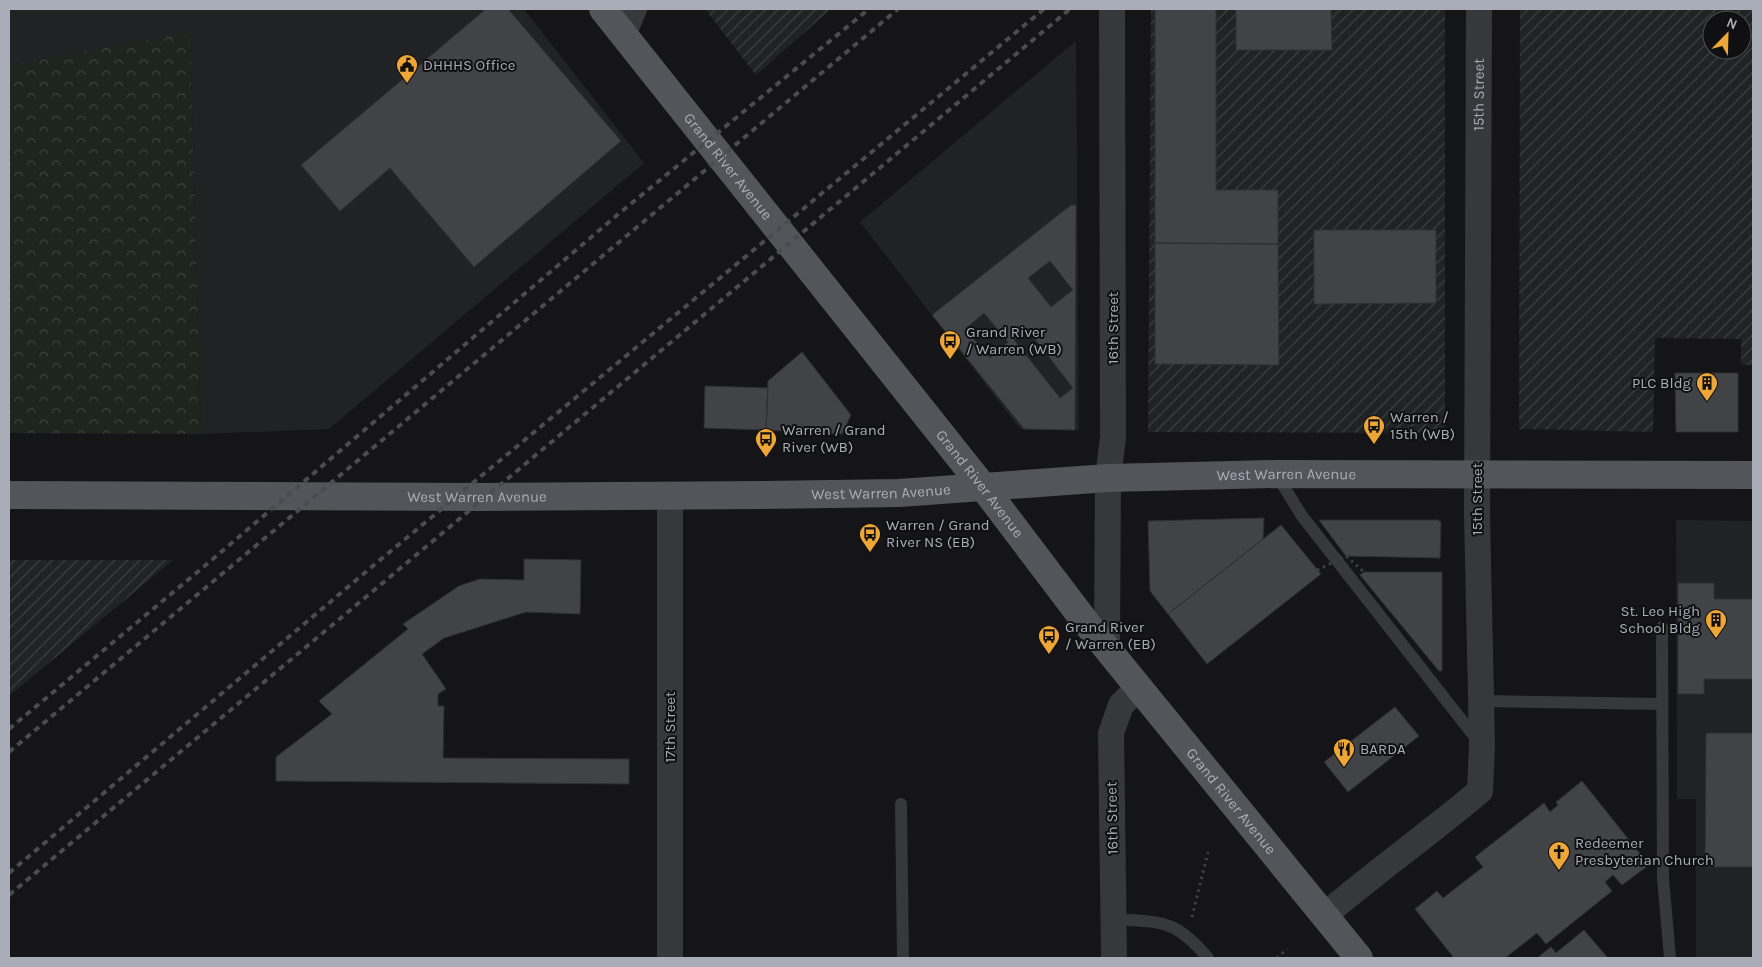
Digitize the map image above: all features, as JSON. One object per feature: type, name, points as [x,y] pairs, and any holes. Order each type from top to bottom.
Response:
[{"type":"main road","name":"Grand River Avenue","points":[[603,9],[984,488],[1054,583],[1359,958]]},
{"type":"main road","name":"West Warren Avenue","points":[[9,494],[670,496],[899,493],[1108,478],[1276,474],[1753,475]]},
{"type":"street","points":[[623,35],[634,9]]},
{"type":"street","name":"16th Street","points":[[1107,647],[1108,478],[1113,437],[1112,9]]},
{"type":"street","name":"15th Street","points":[[1325,915],[1376,872],[1480,791],[1482,745],[1478,475],[1479,9]]},
{"type":"street","name":"17th Street","points":[[670,496],[670,958]]},
{"type":"street","name":"16th Street","points":[[1114,958],[1111,733],[1121,705],[1139,686]]},
{"type":"lane","points":[[1276,474],[1302,516],[1482,745]]},
{"type":"lane","points":[[1662,627],[1663,878],[1670,958]]},
{"type":"lane","points":[[1481,701],[1662,704]]},
{"type":"lane","points":[[900,804],[903,958]]},
{"type":"lane","points":[[1113,919],[1164,923],[1190,936],[1208,958]]},
{"type":"path","points":[[1317,570],[1346,556],[1364,572]]},
{"type":"path","points":[[1192,919],[1208,852]]},
{"type":"path","points":[[1276,958],[1286,949]]},
{"type":"shaded area","points":[[9,9],[524,9],[644,163],[329,429],[201,434],[190,33],[9,65]]},
{"type":"shaded area","points":[[705,9],[831,9],[756,75]]},
{"type":"shaded area","points":[[1151,9],[1445,9],[1445,433],[1148,432]]},
{"type":"shaded area","points":[[1520,9],[1753,9],[1753,365],[1741,365],[1741,339],[1655,338],[1653,432],[1519,429]]},
{"type":"shaded area","points":[[1076,41],[1079,430],[1020,429],[860,222]]},
{"type":"shaded area","points":[[1676,520],[1753,521],[1753,958],[1696,958],[1696,799],[1677,799]]},
{"type":"shaded area","points":[[9,560],[173,560],[9,696]]},
{"type":"green space","points":[[190,32],[201,434],[9,433],[9,65]]},
{"type":"building","points":[[486,9],[508,9],[621,141],[474,267],[390,168],[340,211],[301,165]]},
{"type":"building","points":[[1155,9],[1216,9],[1216,190],[1278,190],[1278,244],[1155,243]]},
{"type":"building","points":[[1236,9],[1331,9],[1332,50],[1236,50]]},
{"type":"building","points":[[1071,205],[1076,205],[1075,430],[1024,429],[932,315]],"holes":[[[1050,261],[1073,290],[1051,307],[1028,278]],[[984,313],[1008,342],[990,358],[965,329]],[[1028,330],[1073,388],[1060,398],[1014,340]]]},
{"type":"building","points":[[1314,230],[1436,230],[1436,303],[1314,304]]},
{"type":"building","points":[[1155,243],[1278,244],[1279,365],[1155,364]]},
{"type":"building","points":[[802,352],[851,415],[842,434],[766,430],[768,381]]},
{"type":"building","name":"PLC Bldg","points":[[1675,373],[1738,373],[1738,432],[1676,432]]},
{"type":"building","points":[[705,386],[768,388],[766,430],[704,428]]},
{"type":"building","points":[[1264,518],[1263,539],[1168,614],[1150,591],[1148,521]]},
{"type":"building","points":[[1319,520],[1438,520],[1441,522],[1440,558],[1346,556]]},
{"type":"building","points":[[1281,525],[1321,574],[1207,664],[1168,614]]},
{"type":"building","points":[[524,559],[581,560],[580,614],[526,612],[444,638],[422,654],[446,689],[438,694],[438,706],[444,706],[443,758],[629,759],[629,784],[276,781],[276,757],[332,714],[319,701],[408,629],[403,624],[459,586],[480,579],[524,580]]},
{"type":"building","points":[[1364,572],[1442,572],[1442,671],[1439,671],[1360,575]]},
{"type":"building","name":"St. Leo High School Bldg","points":[[1678,583],[1714,583],[1714,599],[1753,599],[1753,679],[1704,679],[1704,694],[1678,694]]},
{"type":"building","points":[[1395,707],[1419,736],[1348,792],[1324,762]]},
{"type":"building","points":[[1706,733],[1753,733],[1753,867],[1705,867]]},
{"type":"building","name":"Redeemer Presbyterian Church","points":[[1582,781],[1649,865],[1622,885],[1613,875],[1605,882],[1612,891],[1546,944],[1537,933],[1505,958],[1454,958],[1415,909],[1437,891],[1443,898],[1483,867],[1475,857],[1544,803],[1550,812],[1558,805],[1556,802]]},
{"type":"building","points":[[1584,930],[1608,958],[1537,958],[1551,947],[1556,953]]},
{"type":"railway","points":[[9,729],[207,564],[616,216],[869,9]]},
{"type":"railway","points":[[9,752],[898,9]]},
{"type":"railway","points":[[9,873],[374,565],[1044,9]]},
{"type":"railway","points":[[9,895],[1070,9]]},
{"type":"place","name":"DHHHS Office","points":[[407,84]]},
{"type":"place","name":"Grand River / Warren (WB)","points":[[950,360]]},
{"type":"place","name":"PLC Bldg","points":[[1707,402]]},
{"type":"place","name":"Warren / 15th (WB)","points":[[1374,445]]},
{"type":"place","name":"Warren / Grand River (WB)","points":[[766,458]]},
{"type":"place","name":"Warren / Grand River NS (EB)","points":[[870,553]]},
{"type":"place","name":"St. Leo High School Bldg","points":[[1716,639]]},
{"type":"place","name":"Grand River / Warren (EB)","points":[[1049,655]]},
{"type":"place","name":"BARDA","points":[[1344,768]]},
{"type":"place","name":"Redeemer Presbyterian Church","points":[[1559,871]]}]
